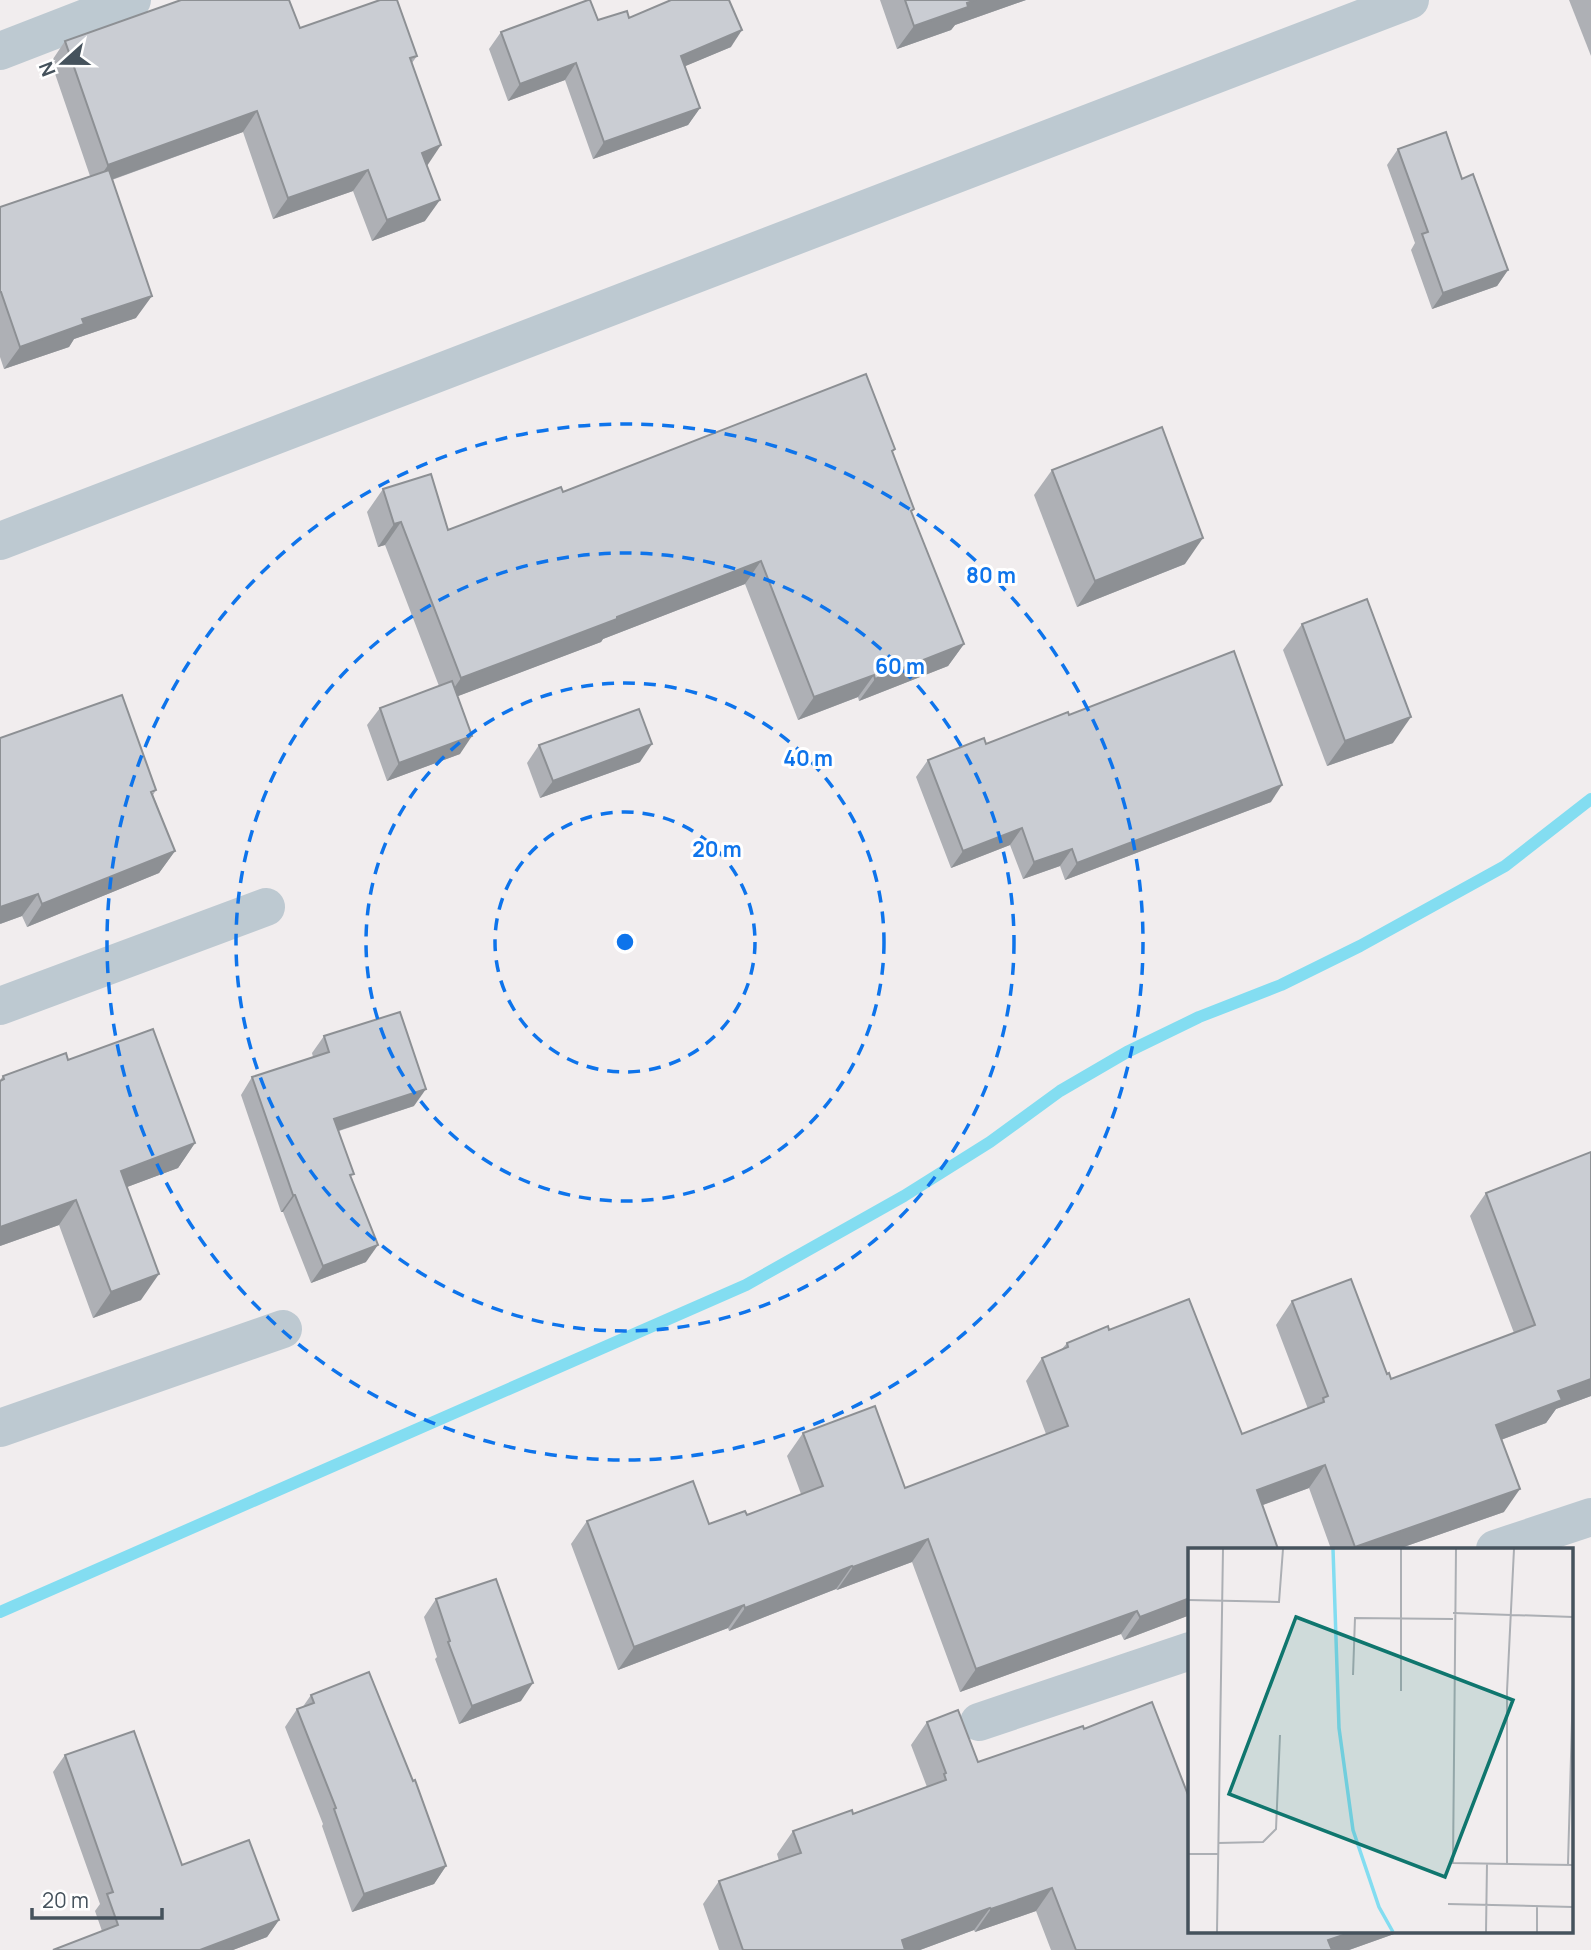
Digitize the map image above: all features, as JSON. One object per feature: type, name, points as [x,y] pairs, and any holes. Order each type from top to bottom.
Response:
[{"type":"street","points":[[0,51],[132,0]]},
{"type":"street","points":[[0,541],[1410,0]]},
{"type":"street","points":[[0,1006],[266,907]]},
{"type":"street","points":[[0,1428],[283,1329]]},
{"type":"street","points":[[1498,1548],[1591,1517]]},
{"type":"street","points":[[979,1722],[1188,1652]]},
{"type":"building","points":[[181,0],[289,0],[300,28],[380,0],[397,0],[417,56],[410,58],[441,145],[422,153],[440,200],[387,220],[368,170],[288,198],[257,111],[108,165],[65,41]]},
{"type":"building","points":[[588,0],[598,20],[627,11],[629,18],[671,0],[729,0],[742,30],[681,56],[700,108],[604,142],[576,63],[520,84],[501,32]]},
{"type":"building","points":[[905,0],[976,0],[967,3],[968,7],[914,26]]},
{"type":"building","points":[[1446,132],[1462,179],[1473,174],[1508,270],[1443,293],[1422,234],[1428,232],[1398,149]]},
{"type":"building","points":[[109,170],[152,296],[82,319],[84,324],[20,347],[0,292],[0,207]]},
{"type":"building","points":[[866,374],[895,449],[892,451],[914,509],[911,511],[964,644],[875,679],[874,675],[814,697],[761,561],[461,678],[401,522],[394,524],[383,489],[431,474],[448,530],[561,487],[563,492]]},
{"type":"building","points":[[1162,427],[1203,538],[1095,581],[1052,470]]},
{"type":"building","points":[[1367,599],[1411,717],[1345,741],[1302,624]]},
{"type":"building","points":[[1234,651],[1282,785],[1077,863],[1072,849],[1034,862],[1022,828],[963,851],[928,760],[984,738],[986,744],[1068,712],[1069,715]]},
{"type":"building","points":[[452,681],[472,736],[399,763],[380,708]]},
{"type":"building","points":[[122,695],[156,790],[151,792],[175,851],[42,904],[38,894],[0,907],[0,738]]},
{"type":"building","points":[[639,709],[652,744],[553,781],[539,745]]},
{"type":"building","points":[[400,1012],[426,1089],[334,1119],[354,1174],[350,1175],[378,1245],[323,1266],[293,1195],[252,1077],[329,1052],[324,1036]]},
{"type":"building","points":[[153,1029],[195,1143],[121,1171],[159,1274],[111,1292],[76,1200],[0,1227],[0,1081],[4,1079],[3,1076],[66,1053],[68,1060]]},
{"type":"building","points":[[1591,1152],[1591,1379],[1558,1391],[1562,1400],[1496,1425],[1520,1489],[1355,1547],[1325,1465],[1257,1490],[1278,1548],[1188,1548],[1188,1599],[1140,1617],[1137,1611],[976,1669],[928,1539],[634,1647],[587,1521],[693,1481],[709,1524],[745,1511],[747,1515],[823,1486],[803,1433],[875,1406],[905,1488],[1068,1426],[1042,1358],[1068,1347],[1067,1343],[1108,1326],[1109,1330],[1189,1299],[1242,1434],[1324,1402],[1323,1398],[1328,1396],[1292,1301],[1351,1279],[1391,1379],[1535,1325],[1486,1193]]},
{"type":"building","points":[[496,1579],[533,1683],[472,1706],[448,1642],[450,1641],[436,1599]]},
{"type":"building","points":[[369,1672],[413,1781],[415,1780],[446,1866],[364,1894],[334,1809],[336,1808],[297,1709],[314,1703],[311,1695]]},
{"type":"building","points":[[1152,1702],[1188,1795],[1188,1932],[1352,1932],[1328,1940],[1332,1950],[1076,1950],[1052,1888],[902,1940],[905,1950],[743,1950],[719,1881],[801,1853],[793,1831],[852,1810],[853,1814],[946,1780],[946,1773],[927,1722],[958,1710],[978,1762],[1083,1726],[1084,1729]]},
{"type":"building","points":[[134,1731],[182,1865],[249,1840],[279,1920],[200,1950],[53,1950],[118,1925],[107,1894],[113,1892],[65,1755]]},
{"type":"waterway","points":[[0,1612],[746,1285],[904,1196],[990,1142],[1060,1091],[1127,1052],[1199,1017],[1281,985],[1360,946],[1505,866],[1591,799]]}]
